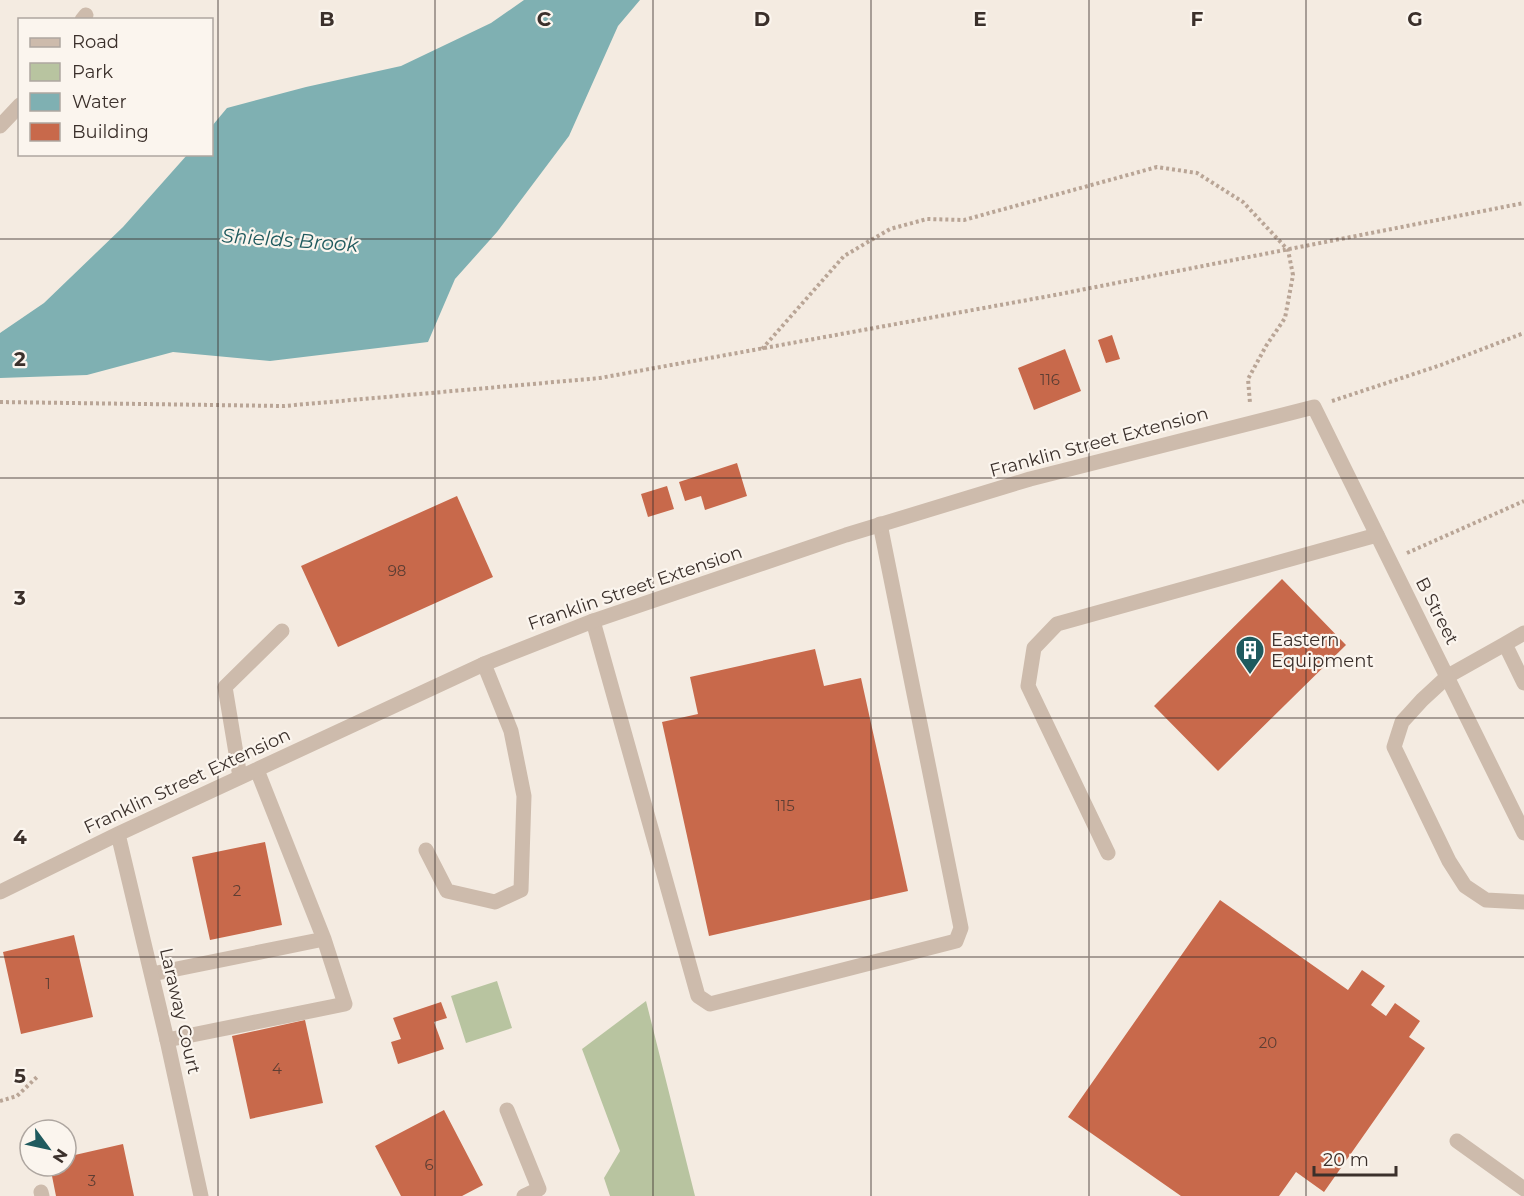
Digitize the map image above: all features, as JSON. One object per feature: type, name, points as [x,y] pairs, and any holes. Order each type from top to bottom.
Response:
[{"type":"street","points":[[0,126],[18,107]]},
{"type":"street","name":"Franklin Street Extension","points":[[0,892],[118,834],[484,664],[592,621],[880,524],[1030,479],[1314,407]]},
{"type":"street","name":"B Street","points":[[1314,407],[1524,833]]},
{"type":"street","points":[[592,621],[698,996],[710,1004],[956,941],[961,928],[880,524]]},
{"type":"street","points":[[1108,853],[1028,686],[1034,648],[1057,624],[1377,535]]},
{"type":"street","points":[[240,777],[225,687],[282,631]]},
{"type":"street","points":[[1524,633],[1448,676],[1402,722],[1394,747],[1449,861],[1465,886],[1486,900],[1524,902]]},
{"type":"street","points":[[1505,644],[1524,683]]},
{"type":"street","points":[[426,850],[447,891],[495,902],[520,890],[524,796],[511,731],[484,664]]},
{"type":"street","points":[[167,1040],[345,1004],[324,939],[257,770]]},
{"type":"street","name":"Laraway Court","points":[[118,834],[152,974],[201,1196]]},
{"type":"street","points":[[152,974],[324,939]]},
{"type":"street","points":[[507,1110],[540,1193],[524,1196]]},
{"type":"street","points":[[1457,1141],[1524,1189]]},
{"type":"path","points":[[762,349],[844,256],[891,229],[927,219],[964,220],[1157,167],[1197,173],[1243,202],[1288,250],[1293,274],[1285,318],[1248,379],[1251,422]]},
{"type":"path","points":[[0,402],[284,406],[600,378],[1288,250],[1524,203]]},
{"type":"path","points":[[1314,407],[1442,365],[1524,333]]},
{"type":"path","points":[[1390,561],[1524,501]]},
{"type":"path","points":[[0,1101],[17,1096],[38,1076]]},
{"type":"green space","points":[[497,981],[512,1028],[466,1043],[451,996]]},
{"type":"green space","points":[[646,1001],[695,1196],[610,1196],[604,1178],[620,1151],[582,1049]]},
{"type":"water","name":"Shields Brook","points":[[524,0],[640,0],[618,26],[569,136],[497,232],[455,279],[428,342],[270,361],[173,352],[87,375],[0,378],[0,333],[44,303],[123,227],[186,156],[213,156],[213,125],[227,108],[306,87],[401,66],[491,23]]},
{"type":"building","points":[[1112,335],[1120,359],[1106,363],[1098,340]]},
{"type":"building","points":[[1065,349],[1081,391],[1034,410],[1018,368]]},
{"type":"building","points":[[737,463],[747,496],[705,510],[701,496],[685,501],[679,482]]},
{"type":"building","points":[[667,486],[674,509],[648,517],[641,494]]},
{"type":"building","points":[[457,496],[493,577],[338,647],[301,566]]},
{"type":"building","name":"Eastern Equipment","points":[[1282,579],[1346,645],[1218,771],[1154,706]]},
{"type":"building","points":[[815,649],[824,686],[861,678],[908,891],[709,936],[662,722],[698,714],[690,677]]},
{"type":"building","points":[[265,842],[282,925],[210,940],[192,857]]},
{"type":"building","points":[[1220,900],[1348,990],[1362,970],[1385,986],[1371,1005],[1386,1016],[1395,1003],[1420,1021],[1409,1037],[1425,1048],[1324,1192],[1296,1172],[1279,1196],[1181,1196],[1068,1117]]},
{"type":"building","points":[[74,935],[93,1017],[21,1034],[3,952]]},
{"type":"building","points":[[441,1002],[447,1018],[434,1022],[444,1049],[398,1064],[391,1042],[401,1039],[393,1018]]},
{"type":"building","points":[[305,1020],[323,1103],[250,1119],[232,1036]]},
{"type":"building","points":[[444,1110],[483,1185],[462,1196],[401,1196],[375,1146]]},
{"type":"building","points":[[123,1144],[134,1196],[56,1196],[52,1178],[78,1178],[78,1154]]},
{"type":"place","name":"Eastern Equipment","points":[[1250,676]]}]
